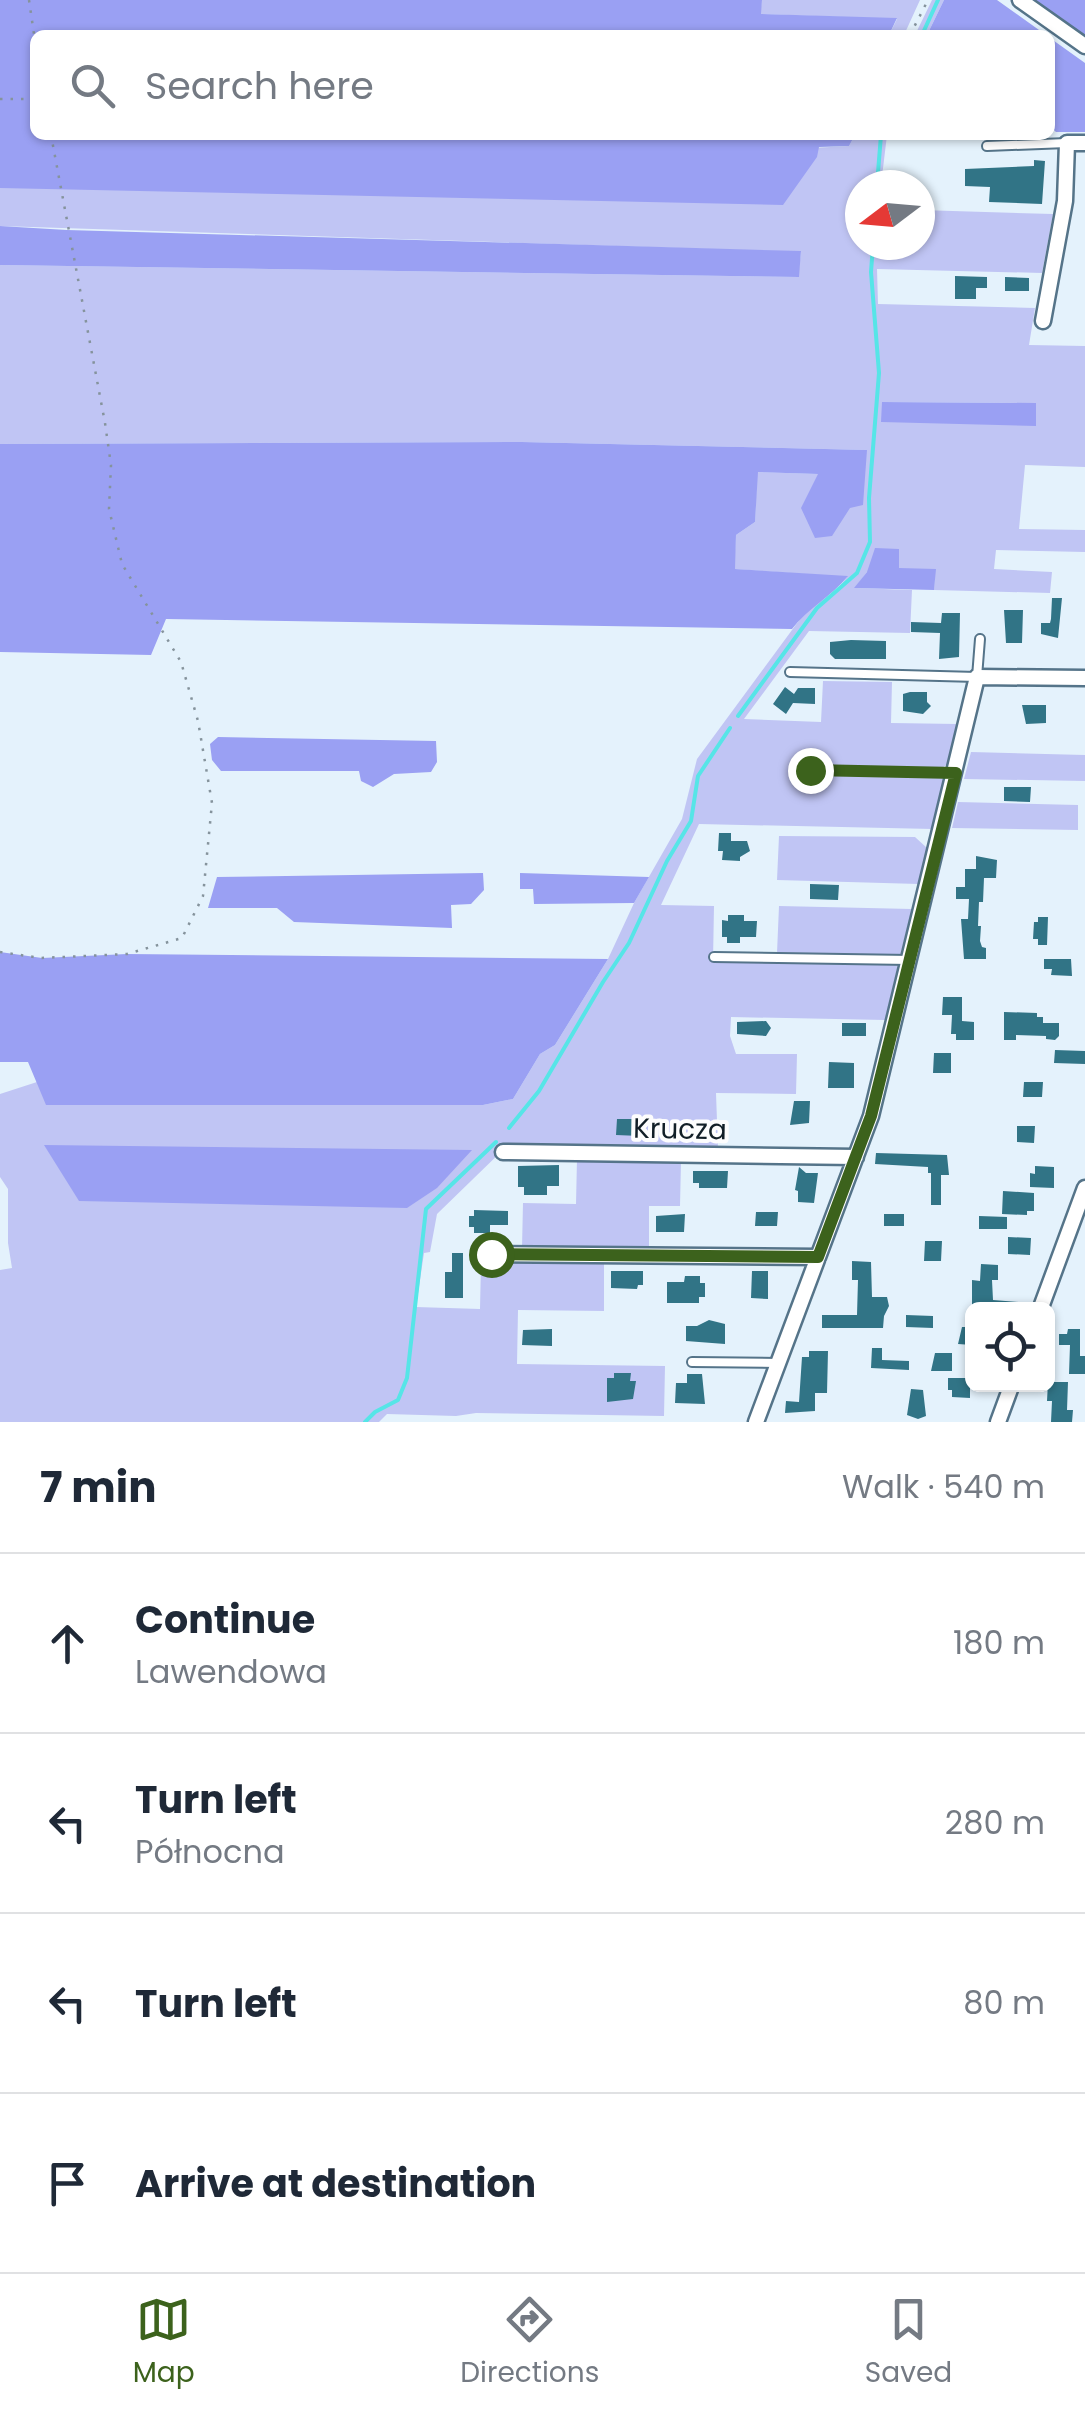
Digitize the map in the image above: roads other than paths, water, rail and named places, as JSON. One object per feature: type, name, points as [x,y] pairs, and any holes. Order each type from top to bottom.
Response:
[{"type":"street","points":[[1020,0],[1085,46]]},
{"type":"street","points":[[1042,321],[1065,200],[1067,143],[1085,143]]},
{"type":"street","points":[[756,1422],[876,1100],[977,677],[1085,678]]},
{"type":"street","name":"Krucza","points":[[503,1152],[856,1156]]},
{"type":"street","points":[[1043,1302],[1085,1188]]},
{"type":"street","points":[[491,1254],[818,1257]]},
{"type":"street","points":[[998,1422],[1009,1392]]},
{"type":"lane","points":[[987,146],[1067,143]]},
{"type":"lane","points":[[790,672],[977,677],[980,639]]},
{"type":"lane","points":[[714,956],[910,960]]},
{"type":"lane","points":[[692,1362],[778,1363]]},
{"type":"waterway","points":[[924,30],[938,0]]},
{"type":"waterway","points":[[878,170],[881,140]]},
{"type":"waterway","points":[[738,716],[817,608],[857,573],[870,542],[869,498],[879,373],[872,260]]},
{"type":"waterway","points":[[509,1128],[539,1091],[629,943],[667,861],[691,821],[698,776],[730,728]]},
{"type":"waterway","points":[[365,1422],[398,1400],[407,1378],[426,1209],[496,1142]]}]
